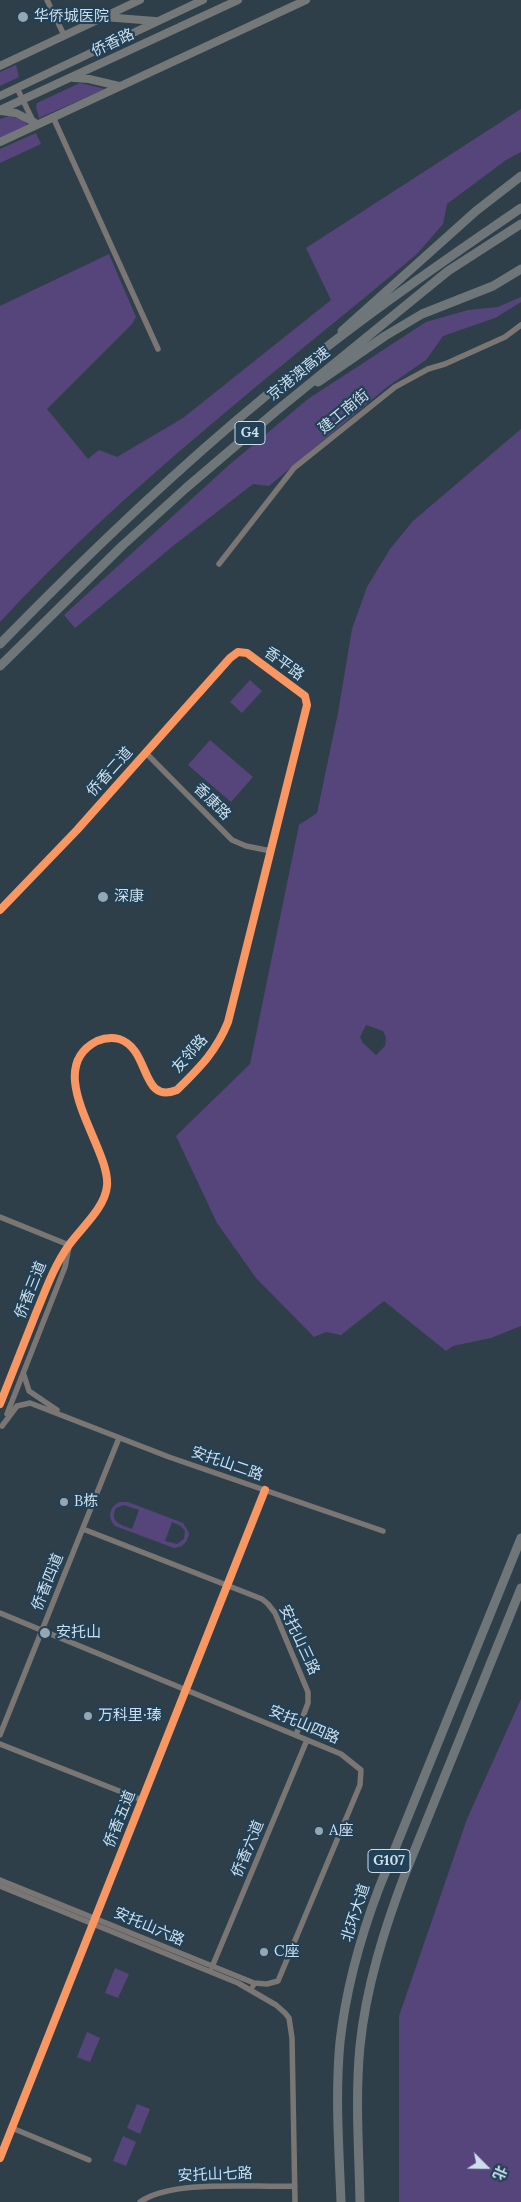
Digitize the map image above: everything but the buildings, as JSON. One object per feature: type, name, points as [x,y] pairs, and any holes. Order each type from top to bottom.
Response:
[{"type":"highway","points":[[263,398],[380,298],[476,211],[521,176]]},
{"type":"highway","name":"京港澳高速","points":[[0,644],[117,526],[263,398],[450,257],[521,208]]},
{"type":"highway","name":"京港澳高速","points":[[0,666],[122,546],[274,412],[448,271],[521,224]]},
{"type":"highway","points":[[274,412],[385,336],[422,314],[493,286],[521,269]]},
{"type":"highway","name":"北环大道","points":[[341,2202],[338,2079],[342,2034],[353,1968],[378,1888],[521,1538]]},
{"type":"highway","name":"G107","points":[[360,2202],[359,2070],[365,2012],[372,1978],[390,1915],[405,1874],[521,1588]]},
{"type":"main road","points":[[0,66],[140,0]]},
{"type":"main road","name":"侨香路","points":[[0,96],[203,0]]},
{"type":"main road","name":"侨香路","points":[[0,111],[238,0]]},
{"type":"main road","points":[[0,142],[34,124],[54,117],[306,0]]},
{"type":"main road","points":[[101,17],[159,20]]},
{"type":"main road","points":[[79,58],[85,71]]},
{"type":"main road","points":[[69,78],[83,78],[119,86]]},
{"type":"main road","points":[[0,111],[16,113],[34,124]]},
{"type":"street","points":[[47,0],[64,35]]},
{"type":"street","points":[[17,88],[34,124]]},
{"type":"street","points":[[54,117],[158,349]]},
{"type":"street","name":"建工南街","points":[[219,564],[294,468],[395,387],[428,369],[454,360],[505,337],[521,325]]},
{"type":"street","name":"香平路","points":[[238,652],[247,653],[304,696],[307,705]]},
{"type":"street","name":"侨香二道","points":[[0,910],[238,652]]},
{"type":"street","name":"友邻路","points":[[69,1245],[100,1206],[107,1188],[106,1169],[81,1110],[76,1086],[75,1073],[82,1055],[90,1046],[105,1039],[112,1038],[125,1042],[139,1056],[151,1086],[170,1093],[177,1090],[209,1058],[228,1022],[307,705]]},
{"type":"street","name":"香康路","points":[[146,753],[232,840],[246,846],[271,851]]},
{"type":"street","points":[[0,1217],[69,1245]]},
{"type":"street","name":"侨香三道","points":[[1,1429],[65,1267],[69,1245]]},
{"type":"street","name":"侨香三道","points":[[0,1404],[2,1394],[56,1263],[69,1245]]},
{"type":"street","points":[[25,1368],[24,1380],[29,1391],[65,1415]]},
{"type":"street","points":[[1,1429],[14,1408],[23,1403],[65,1415]]},
{"type":"street","name":"安托山二路","points":[[65,1415],[119,1438],[383,1531]]},
{"type":"street","name":"侨香四道","points":[[0,1736],[119,1438]]},
{"type":"street","name":"侨香五道","points":[[0,2158],[265,1490]]},
{"type":"street","name":"安托山三路","points":[[83,1529],[262,1599],[268,1604],[275,1613],[308,1692],[307,1706],[296,1735]]},
{"type":"street","name":"安托山四路","points":[[0,1613],[341,1754],[361,1770],[360,1785],[278,1981],[267,1984],[254,1983]]},
{"type":"street","name":"侨香六道","points":[[212,1967],[307,1740]]},
{"type":"street","points":[[0,1744],[142,1800]]},
{"type":"street","name":"安托山六路","points":[[0,1880],[238,1983],[286,2013],[292,2027],[295,2186]]},
{"type":"street","name":"安托山六路","points":[[0,1886],[254,1983]]},
{"type":"street","points":[[251,1990],[254,1983]]},
{"type":"street","points":[[12,2128],[89,2160]]},
{"type":"street","points":[[295,2186],[295,2202]]},
{"type":"street","name":"安托山七路","points":[[140,2202],[155,2193],[178,2188],[295,2186]]},
{"type":"shaded area","points":[[16,65],[19,77],[0,86],[0,72]]},
{"type":"shaded area","points":[[80,83],[105,89],[39,118],[36,107],[37,103]]},
{"type":"shaded area","points":[[521,109],[521,152],[506,160],[447,204],[443,224],[417,254],[150,477],[48,572],[0,622],[0,306],[109,254],[136,317],[132,324],[47,409],[88,459],[99,450],[117,457],[183,418],[331,300],[306,248]]},
{"type":"shaded area","points":[[10,116],[21,119],[28,125],[0,138],[0,119]]},
{"type":"shaded area","points":[[36,133],[41,144],[0,163],[0,149]]},
{"type":"shaded area","points":[[521,297],[521,302],[495,318],[443,336],[426,360],[387,387],[269,486],[253,484],[173,546],[75,628],[64,615],[229,465],[308,399],[426,322],[468,310],[498,307]]},
{"type":"shaded area","points":[[521,429],[521,1326],[491,1338],[453,1346],[446,1351],[384,1301],[341,1335],[326,1332],[314,1337],[256,1278],[217,1223],[176,1136],[250,1064],[299,825],[317,813],[338,713],[352,629],[367,587],[390,549],[413,521]],"holes":[[[366,1025],[383,1031],[386,1037],[385,1046],[376,1055],[363,1043],[360,1037]]]},
{"type":"shaded area","points":[[250,680],[262,691],[242,713],[230,702]]},
{"type":"shaded area","points":[[210,740],[253,777],[231,802],[188,765]]},
{"type":"shaded area","points":[[128,1502],[183,1523],[189,1533],[188,1539],[182,1545],[174,1548],[115,1526],[112,1523],[110,1512],[116,1504]],"holes":[[[124,1505],[139,1510],[132,1529],[115,1520],[114,1513],[116,1508]],[[172,1522],[181,1526],[185,1531],[184,1539],[177,1544],[165,1541]]]},
{"type":"shaded area","points":[[521,1699],[521,2202],[399,2202],[399,2016],[467,1819]]},
{"type":"shaded area","points":[[115,1968],[129,1974],[118,1998],[105,1993]]},
{"type":"shaded area","points":[[87,2032],[100,2038],[90,2062],[77,2057]]},
{"type":"shaded area","points":[[137,2104],[150,2109],[140,2134],[127,2128]]},
{"type":"shaded area","points":[[123,2136],[136,2142],[126,2166],[113,2161]]},
{"type":"cycle path","points":[[0,910],[77,830],[230,658],[238,652],[247,653],[305,696],[307,705],[228,1022],[218,1042],[200,1067],[177,1090],[165,1093],[157,1090],[151,1083],[136,1053],[129,1045],[119,1039],[102,1039],[81,1054],[75,1071],[76,1090],[99,1151],[105,1170],[107,1186],[102,1202],[97,1210],[69,1245],[55,1269],[0,1404]]},
{"type":"cycle path","points":[[0,2158],[265,1490]]},
{"type":"place","name":"华侨城医院","points":[[23,17]]},
{"type":"place","name":"深康","points":[[103,897]]},
{"type":"place","name":"B栋","points":[[64,1502]]},
{"type":"place","name":"安托山","points":[[45,1633]]},
{"type":"place","name":"万科里·瑧","points":[[88,1716]]},
{"type":"place","name":"A座","points":[[319,1831]]},
{"type":"place","name":"C座","points":[[264,1952]]}]
